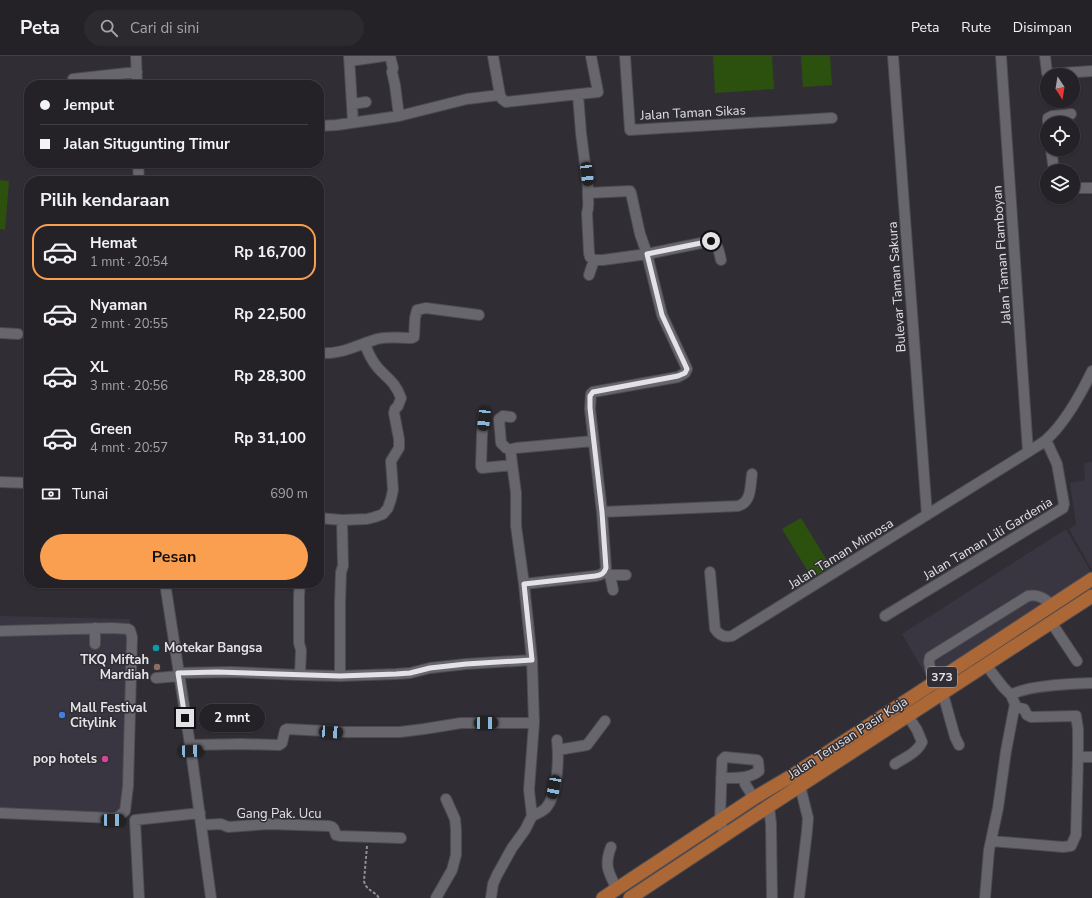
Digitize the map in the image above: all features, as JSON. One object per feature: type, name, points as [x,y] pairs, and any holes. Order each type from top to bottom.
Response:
[{"type":"main road","name":"Jalan Terusan Pasir Koja","points":[[603,898],[754,798],[1092,579]]},
{"type":"main road","name":"Jalan Terusan Pasir Koja","points":[[630,898],[768,806],[1092,596]]},
{"type":"street","points":[[136,56],[137,80]]},
{"type":"street","points":[[353,122],[350,59],[384,56]]},
{"type":"street","points":[[390,56],[394,68],[392,72],[400,116]]},
{"type":"street","points":[[494,56],[500,95],[506,102],[598,92],[591,56]]},
{"type":"street","name":"Jalan Taman Sikas","points":[[625,56],[630,130],[832,118]]},
{"type":"street","name":"Bulevar Taman Sakura","points":[[893,56],[926,515]]},
{"type":"street","name":"Jalan Taman Flamboyan","points":[[1001,56],[1028,452]]},
{"type":"street","points":[[1045,56],[1046,70],[1049,74],[1092,71]]},
{"type":"street","points":[[73,79],[137,72]]},
{"type":"street","points":[[324,125],[400,116],[467,99],[500,95]]},
{"type":"street","points":[[578,95],[588,188],[589,208],[587,213],[590,257],[594,260],[603,260],[647,254],[711,241],[716,243],[718,246],[721,260]]},
{"type":"street","points":[[352,104],[366,102]]},
{"type":"street","points":[[1052,116],[1071,114]]},
{"type":"street","points":[[1080,188],[1092,188]]},
{"type":"street","points":[[588,193],[630,191],[662,315],[687,369],[685,373],[678,376],[593,392],[590,396],[590,408],[602,512],[606,568],[613,590]]},
{"type":"street","points":[[589,275],[594,260]]},
{"type":"street","points":[[324,354],[338,352],[378,339],[392,337],[412,338],[414,337],[417,310],[420,309],[426,308],[479,315]]},
{"type":"street","points":[[0,333],[18,334]]},
{"type":"street","points":[[324,518],[342,520],[367,519],[375,517],[383,514],[388,508],[391,499],[393,490],[391,461],[399,448],[399,439],[394,413],[401,398],[394,383],[378,368],[368,354],[365,344]]},
{"type":"street","name":"Jalan Taman Mimosa","points":[[710,572],[715,629],[724,636],[732,636],[1046,440],[1064,420],[1092,371]]},
{"type":"street","points":[[484,414],[482,435],[482,468],[512,465]]},
{"type":"street","points":[[511,417],[503,416],[499,418],[501,443],[506,448],[511,450],[529,446],[594,441]]},
{"type":"street","name":"Jalan Taman Lili Gardenia","points":[[885,616],[1063,508],[1064,504],[1057,464],[1046,440]]},
{"type":"street","points":[[491,898],[493,884],[497,875],[532,816],[529,790],[534,723],[532,660],[516,526],[516,492],[511,450]]},
{"type":"street","points":[[602,512],[738,506],[745,503],[749,496],[752,474]]},
{"type":"street","points":[[0,482],[24,483]]},
{"type":"street","points":[[340,676],[340,603],[341,572],[343,566],[342,520]]},
{"type":"street","points":[[524,584],[595,576],[608,573],[626,575]]},
{"type":"street","points":[[166,588],[212,898]]},
{"type":"street","points":[[300,588],[300,675]]},
{"type":"street","points":[[959,744],[955,737],[943,694],[931,673],[930,657],[1028,596],[1040,596],[1052,605]]},
{"type":"street","points":[[1052,622],[1077,661]]},
{"type":"street","points":[[94,644],[95,628]]},
{"type":"street","points":[[0,631],[95,628],[128,629],[132,633],[128,786],[125,811],[118,817],[113,818],[100,814],[0,814]]},
{"type":"street","points":[[156,678],[178,674],[224,672],[340,676],[403,674],[430,668],[466,664],[532,660]]},
{"type":"street","points":[[985,898],[989,850],[998,808],[1006,751],[1015,707],[1015,701],[1011,695],[986,666]]},
{"type":"street","points":[[1011,695],[1025,689],[1092,683]]},
{"type":"street","points":[[991,841],[1063,847],[1072,846],[1076,835],[1078,729],[1076,716],[1031,717],[1027,715],[1024,709],[1015,707]]},
{"type":"street","points":[[894,764],[915,752],[922,742],[917,730],[908,716]]},
{"type":"street","points":[[532,816],[544,810],[553,796],[556,779],[558,745],[588,745],[605,721]]},
{"type":"street","points":[[190,748],[242,744],[279,745],[282,743],[284,732],[287,729],[346,732],[400,732],[461,723],[534,723]]},
{"type":"street","points":[[190,748],[214,750]]},
{"type":"street","points":[[721,778],[754,775],[759,771],[758,761],[725,757],[722,760],[721,778],[720,821],[725,835]]},
{"type":"street","points":[[1078,757],[1092,757]]},
{"type":"street","points":[[792,774],[800,786],[808,818],[799,898]]},
{"type":"street","points":[[744,777],[745,784],[754,798]]},
{"type":"street","points":[[436,898],[452,870],[456,855],[455,819],[446,799]]},
{"type":"street","points":[[768,806],[771,824],[772,898]]},
{"type":"street","points":[[0,814],[135,820],[200,813]]},
{"type":"street","points":[[135,820],[139,898]]},
{"type":"street","name":"Gang Pak. Ucu","points":[[202,825],[221,824],[228,827],[269,824],[329,826],[334,828],[336,835],[340,836],[401,838]]},
{"type":"street","points":[[610,847],[607,864],[610,877],[617,889]]},
{"type":"path","points":[[368,837],[364,881],[368,889],[373,891],[379,898]]},
{"type":"shaded area","points":[[1092,462],[1092,570],[1069,529],[1076,524],[1070,483],[1085,480],[1084,463]]},
{"type":"shaded area","points":[[1066,529],[1092,574],[930,682],[902,634]]},
{"type":"shaded area","name":"Mall Festival Citylink","points":[[0,616],[130,619],[126,817],[0,810]]},
{"type":"green space","points":[[713,56],[772,56],[774,89],[715,93]]},
{"type":"green space","points":[[801,56],[830,56],[832,85],[803,87]]},
{"type":"green space","points":[[0,180],[9,181],[5,230],[0,229]]},
{"type":"green space","points":[[801,518],[831,567],[812,578],[782,529]]},
{"type":"place","name":"Motekar Bangsa","points":[[156,648]]},
{"type":"place","name":"TKQ Miftah Mardiah","points":[[157,667]]},
{"type":"place","name":"Mall Festival Citylink","points":[[62,715]]},
{"type":"place","name":"pop hotels","points":[[105,759]]},
{"type":"route","points":[[185,718],[178,673],[217,672],[340,676],[396,674],[466,664],[532,660],[524,584],[599,576],[603,574],[606,568],[602,512],[590,408],[590,396],[593,392],[682,375],[687,369],[662,315],[647,254],[711,241]]}]
